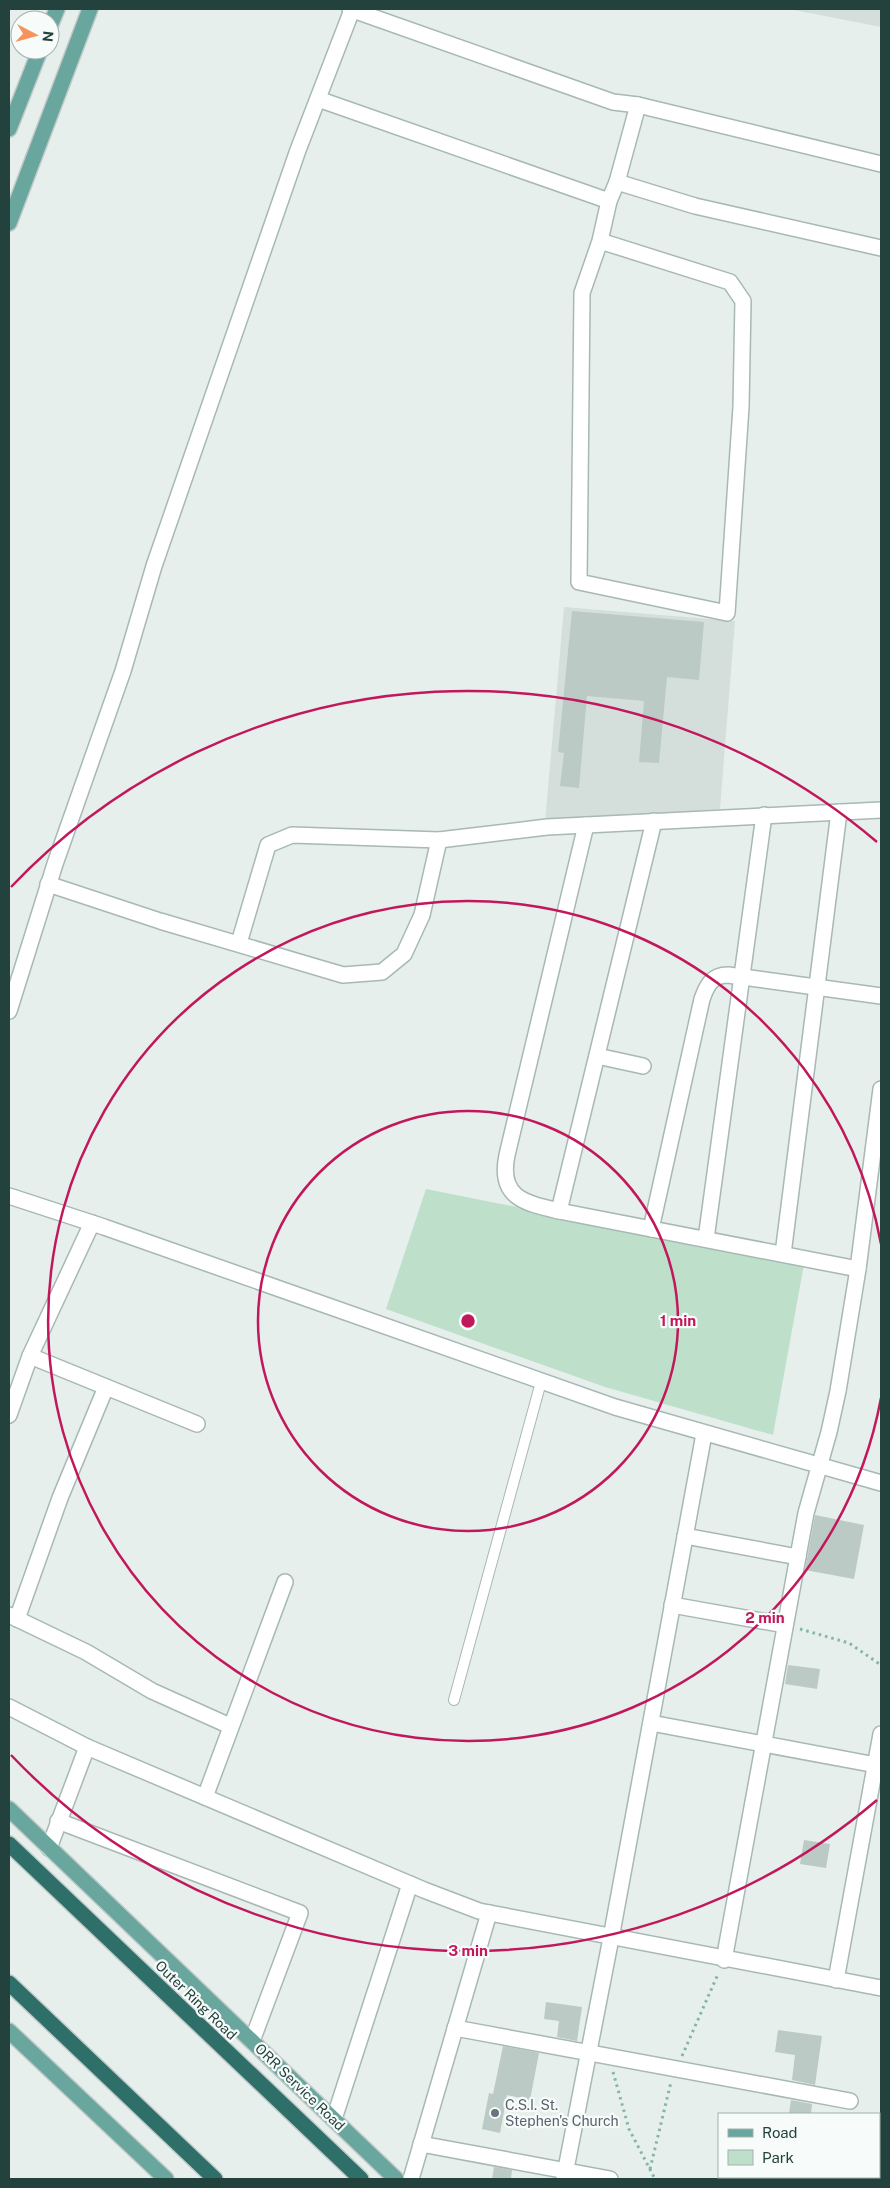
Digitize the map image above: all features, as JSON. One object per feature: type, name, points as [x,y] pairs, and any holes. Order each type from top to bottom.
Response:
[{"type":"highway","name":"Outer Ring Road","points":[[9,1844],[361,2179]]},
{"type":"highway","points":[[9,1983],[216,2179]]},
{"type":"main road","points":[[9,223],[90,9]]},
{"type":"main road","points":[[9,129],[36,60]]},
{"type":"main road","name":"ORR Service Road","points":[[9,1809],[396,2179]]},
{"type":"main road","points":[[9,2031],[166,2179]]},
{"type":"street","points":[[9,1011],[48,884],[123,671],[154,566],[351,9],[613,102],[638,105],[881,164]]},
{"type":"street","points":[[318,99],[609,201]]},
{"type":"street","points":[[600,242],[730,282],[743,301],[741,407],[727,614],[579,582],[582,293],[600,242],[609,201],[617,182],[638,105]]},
{"type":"street","points":[[617,182],[695,206],[881,248]]},
{"type":"street","points":[[239,943],[268,844],[292,835],[439,840],[547,827],[881,810]]},
{"type":"street","points":[[783,1254],[839,812]]},
{"type":"street","points":[[706,1239],[764,815]]},
{"type":"street","points":[[559,1211],[654,821]]},
{"type":"street","points":[[586,825],[505,1164],[506,1181],[515,1195],[530,1204],[858,1269]]},
{"type":"street","points":[[48,884],[160,921],[343,975],[382,972],[404,954],[422,915],[439,840]]},
{"type":"street","points":[[651,1228],[709,983],[716,977],[728,975],[881,996]]},
{"type":"street","points":[[597,1056],[643,1066]]},
{"type":"street","points":[[724,1960],[806,1513],[836,1401],[858,1269],[881,1089]]},
{"type":"street","points":[[9,1196],[92,1223],[623,1410],[881,1483]]},
{"type":"street","points":[[9,1415],[30,1356],[92,1223]]},
{"type":"street","points":[[30,1356],[197,1424]]},
{"type":"street","points":[[106,1387],[13,1617],[86,1652],[152,1691],[230,1726]]},
{"type":"street","points":[[564,2175],[611,1938],[704,1434]]},
{"type":"street","points":[[685,1536],[798,1557]]},
{"type":"street","points":[[205,1797],[284,1582]]},
{"type":"street","points":[[672,1605],[785,1625]]},
{"type":"street","points":[[9,1707],[87,1746],[450,1901],[489,1913],[611,1938],[881,1988]]},
{"type":"street","points":[[651,1723],[876,1765]]},
{"type":"street","points":[[836,1980],[881,1734]]},
{"type":"street","points":[[49,1848],[87,1746]]},
{"type":"street","points":[[58,1821],[300,1914],[252,2041]]},
{"type":"street","points":[[334,2119],[410,1884]]},
{"type":"street","points":[[411,2179],[489,1913]]},
{"type":"street","points":[[455,2028],[850,2102]]},
{"type":"street","points":[[421,2144],[564,2175],[610,2179]]},
{"type":"lane","points":[[454,1700],[541,1382]]},
{"type":"path","points":[[785,1625],[850,1643],[881,1665]]},
{"type":"path","points":[[608,2057],[629,2130],[655,2179]]},
{"type":"shaded area","points":[[789,9],[881,9],[881,27]]},
{"type":"shaded area","points":[[564,607],[735,621],[720,809],[545,822]]},
{"type":"green space","points":[[426,1189],[804,1264],[773,1435],[605,1387],[386,1309]]},
{"type":"building","points":[[572,611],[704,622],[699,680],[667,677],[659,763],[639,762],[644,701],[587,696],[579,788],[560,786],[564,753],[558,752]]},
{"type":"building","points":[[815,1515],[864,1525],[854,1579],[805,1570]]},
{"type":"building","points":[[788,1665],[820,1669],[817,1689],[785,1684]]},
{"type":"building","points":[[804,1840],[830,1844],[826,1868],[800,1864]]},
{"type":"building","points":[[546,2002],[582,2007],[577,2041],[557,2037],[559,2021],[544,2019]]},
{"type":"building","points":[[778,2030],[822,2036],[815,2085],[792,2080],[795,2055],[775,2052]]},
{"type":"building","points":[[503,2046],[539,2053],[530,2100],[507,2095],[500,2133],[482,2129],[489,2093],[493,2094]]},
{"type":"building","points":[[791,2100],[812,2104],[811,2113],[789,2113]]},
{"type":"building","points":[[494,2167],[512,2170],[511,2179],[492,2179]]},
{"type":"place","name":"C.S.I. St. Stephen's Church","points":[[495,2113]]}]
